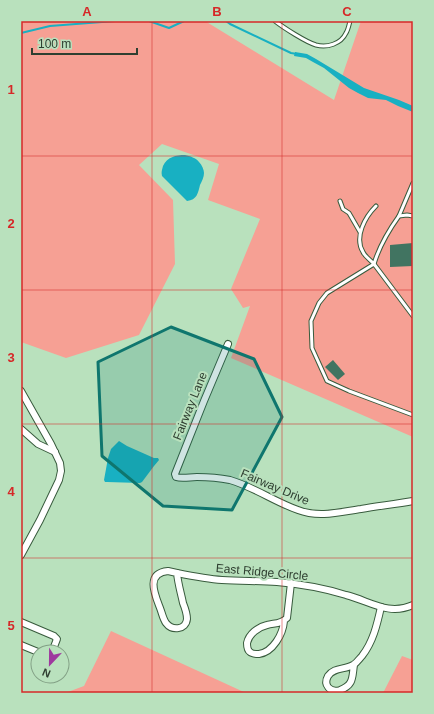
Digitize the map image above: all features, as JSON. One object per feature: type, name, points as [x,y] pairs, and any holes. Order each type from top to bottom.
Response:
[{"type":"street","name":"Fairway Lane","points":[[176,477],[175,474],[228,344]]},
{"type":"street","points":[[21,392],[55,452],[60,463],[61,471],[59,480],[40,520],[21,553]]},
{"type":"street","points":[[21,429],[38,444],[55,452]]},
{"type":"street","name":"Fairway Drive","points":[[176,477],[198,476],[229,480],[244,485],[298,510],[315,514],[332,514],[413,501]]},
{"type":"street","name":"East Ridge Circle","points":[[177,573],[187,618],[182,627],[173,628],[166,624],[153,590],[155,579],[160,574],[168,571],[222,580],[292,583],[333,591],[386,609],[399,609],[413,605]]},
{"type":"street","points":[[284,621],[284,626],[274,645],[259,654],[254,654],[249,651],[247,646],[248,641],[253,633],[262,627],[278,624],[287,618],[292,583]]},
{"type":"street","points":[[354,665],[338,669],[331,673],[326,683],[329,689],[337,691],[344,688],[352,680],[354,665],[365,652],[374,636],[381,607]]},
{"type":"street","points":[[21,622],[54,636],[57,639],[55,644]]},
{"type":"lane","points":[[275,21],[314,45],[321,46],[338,42],[346,34],[350,21]]},
{"type":"lane","points":[[413,184],[399,216],[390,229],[374,264],[327,293],[319,303],[312,321],[312,348],[327,381],[349,391],[413,415]]},
{"type":"lane","points":[[340,201],[343,209],[349,213],[360,232]]},
{"type":"lane","points":[[376,206],[368,215],[360,232],[360,247],[413,316]]},
{"type":"lane","points":[[399,216],[413,216]]},
{"type":"highlighted area","points":[[171,327],[254,359],[282,417],[232,510],[163,506],[102,456],[98,362]]},
{"type":"shaded area","points":[[21,21],[205,21],[334,100],[361,21],[413,21],[413,437],[231,358],[250,306],[243,308],[231,289],[260,219],[208,200],[219,164],[162,144],[139,165],[173,200],[175,264],[139,335],[66,358],[21,342]]},
{"type":"shaded area","points":[[111,631],[246,693],[65,693],[84,686]]},
{"type":"shaded area","points":[[402,656],[413,660],[413,693],[383,693]]},
{"type":"water","points":[[295,52],[307,54],[364,88],[413,106],[413,112],[386,100],[368,98],[358,93],[349,88],[324,68],[306,58],[294,56]]},
{"type":"water","points":[[185,155],[193,157],[198,161],[202,166],[204,173],[199,191],[195,198],[187,201],[162,176],[163,166],[167,160],[175,156]]},
{"type":"water","points":[[119,441],[154,458],[158,458],[159,460],[142,482],[105,482],[104,480],[108,458],[111,449]]},
{"type":"building","points":[[413,243],[413,266],[390,267],[390,245]]},
{"type":"building","points":[[333,360],[345,374],[338,380],[325,367]]},
{"type":"waterway","points":[[21,33],[50,26],[115,21]]},
{"type":"waterway","points":[[149,21],[169,28],[184,21]]},
{"type":"waterway","points":[[226,21],[291,53],[297,54]]}]
